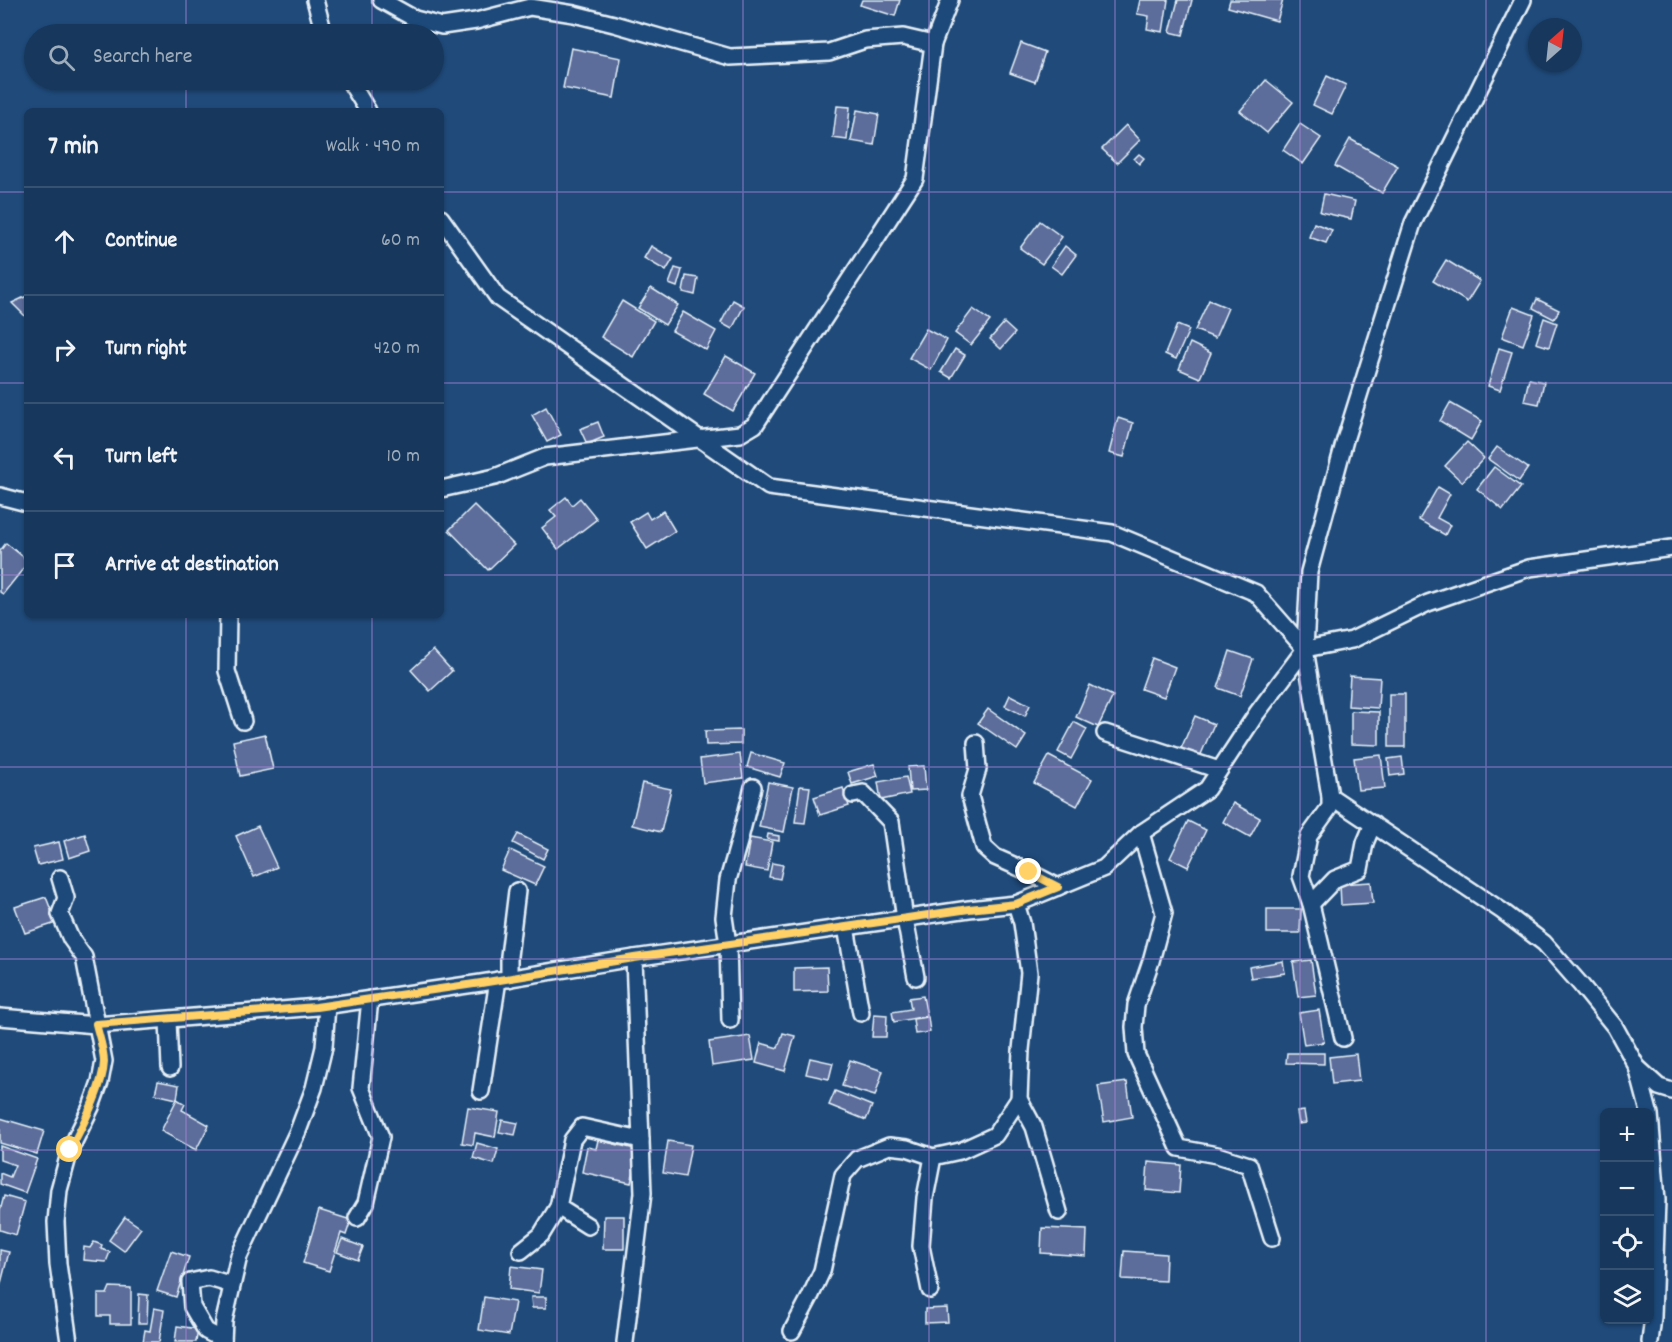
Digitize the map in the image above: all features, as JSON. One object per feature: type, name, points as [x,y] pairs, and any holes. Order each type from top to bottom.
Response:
[{"type":"street","points":[[315,0],[321,24]]},
{"type":"street","points":[[381,0],[415,19],[434,24]]},
{"type":"street","points":[[444,488],[495,477],[545,457],[740,434],[755,425],[915,179],[933,44],[950,0]]},
{"type":"street","points":[[1343,1038],[1311,904],[1301,876],[1309,836],[1330,807],[1305,649],[1309,572],[1346,440],[1413,223],[1523,0]]},
{"type":"street","points":[[444,26],[476,21],[530,6],[614,24],[730,57],[829,52],[865,40],[903,37],[933,44]]},
{"type":"street","points":[[355,90],[366,108]]},
{"type":"street","points":[[444,222],[498,298],[769,487],[1112,533],[1256,593],[1305,649]]},
{"type":"street","points":[[0,496],[24,503]]},
{"type":"street","points":[[0,1017],[96,1024],[168,1020],[327,1005],[728,944],[1016,904],[1104,868],[1141,833],[1207,789],[1257,713],[1305,649],[1352,640],[1428,603],[1529,568],[1672,548]]},
{"type":"street","points":[[228,618],[226,671],[243,721]]},
{"type":"street","points":[[1105,733],[1219,770]]},
{"type":"street","points":[[976,743],[978,769],[970,796],[984,847],[995,857],[1058,887]]},
{"type":"street","points":[[730,1020],[728,944],[724,917],[728,880],[753,787]]},
{"type":"street","points":[[853,795],[863,793],[891,822],[916,977]]},
{"type":"street","points":[[1330,796],[1502,911],[1544,943],[1615,1027],[1637,1067],[1648,1108]]},
{"type":"street","points":[[1311,904],[1335,879],[1360,869],[1365,843],[1373,824]]},
{"type":"street","points":[[1141,833],[1164,913],[1136,1005],[1134,1027],[1136,1054],[1179,1148],[1218,1155],[1249,1165],[1272,1238]]},
{"type":"street","points":[[60,878],[66,898],[60,914],[70,939],[84,957],[104,1061],[91,1107],[70,1150],[59,1190],[56,1222],[58,1264],[69,1342]]},
{"type":"street","points":[[481,1091],[509,956],[517,891]]},
{"type":"street","points":[[1016,904],[1022,923],[1029,973],[1021,1050],[1019,1099],[1034,1127],[1059,1212]]},
{"type":"street","points":[[846,927],[861,1013]]},
{"type":"street","points":[[625,1342],[643,1192],[634,958]]},
{"type":"street","points":[[357,1218],[366,1203],[381,1137],[361,1088],[370,999]]},
{"type":"street","points":[[232,1285],[209,1278],[190,1282],[192,1307],[206,1331],[223,1341],[224,1321],[239,1256],[298,1131],[314,1088],[324,1047],[327,1005]]},
{"type":"street","points":[[168,1020],[170,1068]]},
{"type":"street","points":[[1637,1067],[1659,1087],[1672,1091]]},
{"type":"street","points":[[792,1331],[822,1271],[843,1175],[857,1159],[890,1146],[907,1148],[933,1157],[960,1151],[995,1135],[1019,1099]]},
{"type":"street","points":[[521,1251],[541,1235],[558,1207],[572,1140],[582,1127],[641,1140]]},
{"type":"street","points":[[930,1290],[921,1246],[925,1198],[933,1157]]},
{"type":"street","points":[[1650,1342],[1657,1200],[1654,1162]]},
{"type":"street","points":[[558,1207],[588,1226]]},
{"type":"building","points":[[862,0],[900,0],[895,16],[860,5]]},
{"type":"building","points":[[1140,0],[1168,0],[1163,32],[1147,29],[1149,16],[1137,14]]},
{"type":"building","points":[[1178,0],[1192,0],[1183,35],[1170,32]]},
{"type":"building","points":[[1230,0],[1283,0],[1277,21],[1228,7]]},
{"type":"building","points":[[1021,43],[1045,52],[1035,82],[1010,73]]},
{"type":"building","points":[[571,48],[621,58],[614,98],[563,88]]},
{"type":"building","points":[[1327,76],[1346,85],[1332,114],[1313,105]]},
{"type":"building","points":[[1266,80],[1293,102],[1267,133],[1240,111]]},
{"type":"building","points":[[837,106],[850,107],[847,140],[833,138]]},
{"type":"building","points":[[857,110],[879,114],[874,145],[851,141]]},
{"type":"building","points":[[1300,124],[1321,138],[1303,164],[1283,150]]},
{"type":"building","points":[[1126,125],[1140,140],[1117,163],[1102,149]]},
{"type":"building","points":[[1350,139],[1398,166],[1382,193],[1335,166]]},
{"type":"building","points":[[1139,154],[1144,158],[1139,164],[1134,159]]},
{"type":"building","points":[[1324,194],[1355,201],[1351,219],[1320,212]]},
{"type":"building","points":[[1040,221],[1062,237],[1042,264],[1020,248]]},
{"type":"building","points":[[1314,223],[1332,230],[1326,243],[1309,237]]},
{"type":"building","points":[[651,246],[673,259],[666,271],[644,258]]},
{"type":"building","points":[[1065,246],[1076,255],[1062,274],[1051,266]]},
{"type":"building","points":[[1446,260],[1480,281],[1467,302],[1433,281]]},
{"type":"building","points":[[675,268],[682,270],[677,287],[669,284]]},
{"type":"building","points":[[686,276],[698,278],[695,295],[683,292]]},
{"type":"building","points":[[651,288],[678,305],[665,325],[638,308]]},
{"type":"building","points":[[24,297],[24,315],[12,303]]},
{"type":"building","points":[[1537,299],[1559,310],[1554,319],[1533,308]]},
{"type":"building","points":[[733,300],[744,306],[732,329],[721,323]]},
{"type":"building","points":[[1209,300],[1228,308],[1215,338],[1195,330]]},
{"type":"building","points":[[622,301],[654,321],[633,357],[601,337]]},
{"type":"building","points":[[1513,307],[1534,315],[1523,345],[1502,337]]},
{"type":"building","points":[[973,309],[990,321],[971,345],[955,333]]},
{"type":"building","points":[[683,312],[716,331],[706,350],[672,331]]},
{"type":"building","points":[[1544,318],[1557,323],[1549,347],[1536,343]]},
{"type":"building","points":[[1004,323],[1015,333],[1001,349],[990,339]]},
{"type":"building","points":[[1177,325],[1189,330],[1176,359],[1165,354]]},
{"type":"building","points":[[926,329],[947,340],[931,370],[909,358]]},
{"type":"building","points":[[1190,343],[1211,353],[1200,378],[1179,369]]},
{"type":"building","points":[[1499,348],[1512,352],[1500,390],[1488,386]]},
{"type":"building","points":[[955,349],[965,355],[951,378],[941,372]]},
{"type":"building","points":[[726,356],[755,373],[733,411],[704,394]]},
{"type":"building","points":[[1529,379],[1544,382],[1539,404],[1524,401]]},
{"type":"building","points":[[1450,403],[1482,421],[1471,440],[1440,421]]},
{"type":"building","points":[[546,407],[561,435],[547,442],[532,415]]},
{"type":"building","points":[[1118,418],[1133,423],[1124,457],[1109,453]]},
{"type":"building","points":[[598,422],[604,437],[587,444],[580,429]]},
{"type":"building","points":[[1467,442],[1484,458],[1462,482],[1445,466]]},
{"type":"building","points":[[1497,447],[1528,468],[1519,481],[1488,459]]},
{"type":"building","points":[[1494,467],[1521,487],[1503,510],[1477,489]]},
{"type":"building","points":[[1438,487],[1450,494],[1437,518],[1450,525],[1445,535],[1419,520]]},
{"type":"building","points":[[566,497],[572,505],[580,498],[597,519],[558,549],[542,528],[556,517],[550,510]]},
{"type":"building","points":[[474,505],[514,545],[488,570],[449,530]]},
{"type":"building","points":[[663,511],[675,531],[647,549],[630,522],[646,512],[650,519]]},
{"type":"building","points":[[6,543],[24,558],[24,568],[3,594],[0,592],[0,551]]},
{"type":"building","points":[[433,650],[452,671],[430,691],[411,670]]},
{"type":"building","points":[[1230,651],[1253,659],[1240,696],[1218,688]]},
{"type":"building","points":[[1152,658],[1175,667],[1164,697],[1141,689]]},
{"type":"building","points":[[1350,676],[1380,678],[1378,708],[1348,706]]},
{"type":"building","points":[[1090,685],[1113,696],[1098,727],[1076,717]]},
{"type":"building","points":[[1389,694],[1405,694],[1405,747],[1389,747]]},
{"type":"building","points":[[1010,695],[1030,705],[1025,716],[1005,706]]},
{"type":"building","points":[[988,709],[1026,736],[1017,750],[978,723]]},
{"type":"building","points":[[1351,711],[1379,712],[1379,745],[1351,744]]},
{"type":"building","points":[[1195,716],[1214,724],[1199,759],[1180,751]]},
{"type":"building","points":[[1074,722],[1087,729],[1071,759],[1058,752]]},
{"type":"building","points":[[741,730],[741,744],[706,745],[705,731]]},
{"type":"building","points":[[265,734],[273,769],[240,776],[233,741]]},
{"type":"building","points":[[751,753],[785,763],[780,777],[747,767]]},
{"type":"building","points":[[740,754],[743,778],[703,783],[700,759]]},
{"type":"building","points":[[1381,755],[1385,788],[1358,790],[1354,758]]},
{"type":"building","points":[[1049,756],[1092,779],[1077,806],[1034,783]]},
{"type":"building","points":[[1402,757],[1404,774],[1390,776],[1388,759]]},
{"type":"building","points":[[874,764],[878,776],[852,784],[848,772]]},
{"type":"building","points":[[924,766],[926,790],[910,791],[908,767]]},
{"type":"building","points":[[906,777],[910,794],[881,800],[878,782]]},
{"type":"building","points":[[768,782],[793,787],[784,832],[759,827]]},
{"type":"building","points":[[642,783],[671,789],[661,832],[632,825]]},
{"type":"building","points":[[800,786],[810,787],[805,823],[795,822]]},
{"type":"building","points":[[843,788],[849,806],[820,815],[814,797]]},
{"type":"building","points":[[1233,803],[1260,818],[1250,837],[1223,822]]},
{"type":"building","points":[[1188,821],[1206,830],[1188,867],[1170,858]]},
{"type":"building","points":[[258,826],[277,867],[254,877],[236,836]]},
{"type":"building","points":[[85,834],[90,851],[69,858],[64,841]]},
{"type":"building","points":[[518,834],[548,849],[543,859],[513,843]]},
{"type":"building","points":[[768,834],[779,836],[779,841],[767,839]]},
{"type":"building","points":[[750,838],[772,842],[767,871],[745,867]]},
{"type":"building","points":[[59,842],[63,859],[38,865],[33,848]]},
{"type":"building","points":[[510,850],[544,866],[535,885],[501,870]]},
{"type":"building","points":[[772,863],[783,865],[780,879],[769,877]]},
{"type":"building","points":[[1371,882],[1373,903],[1341,905],[1340,884]]},
{"type":"building","points":[[46,897],[56,923],[25,933],[15,907]]},
{"type":"building","points":[[1267,909],[1301,909],[1300,933],[1267,933]]},
{"type":"building","points":[[1311,960],[1316,995],[1298,997],[1293,962]]},
{"type":"building","points":[[1283,961],[1285,973],[1251,978],[1249,967]]},
{"type":"building","points":[[827,967],[828,991],[794,992],[794,968]]},
{"type":"building","points":[[923,996],[927,1016],[894,1022],[892,1012],[911,1009],[909,998]]},
{"type":"building","points":[[1319,1010],[1324,1042],[1304,1045],[1299,1013]]},
{"type":"building","points":[[874,1014],[887,1015],[886,1037],[872,1037]]},
{"type":"building","points":[[928,1017],[930,1032],[915,1034],[913,1019]]},
{"type":"building","points":[[783,1033],[795,1036],[785,1071],[756,1063],[761,1043],[778,1048]]},
{"type":"building","points":[[750,1036],[754,1060],[712,1066],[709,1042]]},
{"type":"building","points":[[1287,1053],[1324,1053],[1324,1064],[1286,1063]]},
{"type":"building","points":[[1356,1054],[1359,1081],[1332,1084],[1329,1057]]},
{"type":"building","points":[[810,1058],[833,1063],[829,1079],[806,1074]]},
{"type":"building","points":[[850,1060],[883,1071],[875,1096],[842,1086]]},
{"type":"building","points":[[158,1081],[179,1085],[177,1099],[155,1094]]},
{"type":"building","points":[[1127,1082],[1132,1117],[1104,1122],[1098,1086]]},
{"type":"building","points":[[835,1091],[872,1106],[866,1120],[829,1105]]},
{"type":"building","points":[[177,1099],[185,1104],[182,1110],[209,1125],[196,1150],[161,1131]]},
{"type":"building","points":[[468,1107],[499,1112],[495,1137],[475,1133],[473,1145],[462,1143]]},
{"type":"building","points":[[1304,1111],[1306,1123],[1299,1124],[1297,1112]]},
{"type":"building","points":[[0,1118],[44,1131],[37,1154],[0,1143]]},
{"type":"building","points":[[502,1120],[518,1123],[515,1135],[499,1132]]},
{"type":"building","points":[[598,1140],[639,1150],[631,1183],[582,1172],[587,1147],[596,1149]]},
{"type":"building","points":[[668,1141],[691,1145],[685,1177],[663,1173]]},
{"type":"building","points":[[477,1143],[498,1149],[494,1164],[473,1158]]},
{"type":"building","points":[[0,1146],[37,1159],[25,1193],[0,1184],[0,1173],[10,1177],[15,1165],[0,1160]]},
{"type":"building","points":[[1148,1162],[1181,1165],[1179,1193],[1146,1190]]},
{"type":"building","points":[[4,1196],[25,1202],[16,1235],[0,1230],[0,1211]]},
{"type":"building","points":[[319,1210],[351,1220],[346,1235],[341,1233],[329,1271],[303,1263]]},
{"type":"building","points":[[604,1216],[624,1216],[624,1249],[603,1249]]},
{"type":"building","points":[[125,1217],[141,1228],[124,1251],[109,1240]]},
{"type":"building","points":[[1042,1228],[1087,1230],[1086,1256],[1041,1253]]},
{"type":"building","points":[[342,1239],[363,1247],[358,1260],[337,1252]]},
{"type":"building","points":[[94,1242],[102,1245],[101,1249],[110,1252],[106,1262],[83,1260],[84,1247],[90,1248]]},
{"type":"building","points":[[0,1250],[9,1252],[0,1287]]},
{"type":"building","points":[[171,1251],[189,1257],[176,1297],[157,1291]]},
{"type":"building","points":[[1124,1251],[1166,1254],[1165,1281],[1122,1279]]},
{"type":"building","points":[[511,1266],[542,1270],[539,1293],[509,1289]]},
{"type":"building","points":[[110,1287],[131,1288],[131,1324],[110,1324],[110,1316],[98,1316],[98,1294],[107,1294]]},
{"type":"building","points":[[139,1294],[148,1295],[147,1323],[138,1323]]},
{"type":"building","points":[[484,1297],[515,1302],[509,1335],[479,1330]]},
{"type":"building","points":[[531,1297],[546,1297],[546,1308],[532,1308]]},
{"type":"building","points":[[154,1308],[164,1310],[159,1342],[143,1342],[145,1330],[150,1331]]},
{"type":"building","points":[[947,1308],[948,1322],[925,1323],[925,1309]]},
{"type":"building","points":[[177,1326],[198,1329],[196,1342],[175,1342]]},
{"type":"route","points":[[70,1150],[91,1107],[104,1061],[96,1024],[316,1007],[634,958],[1016,904],[1058,887],[1029,872]]}]
